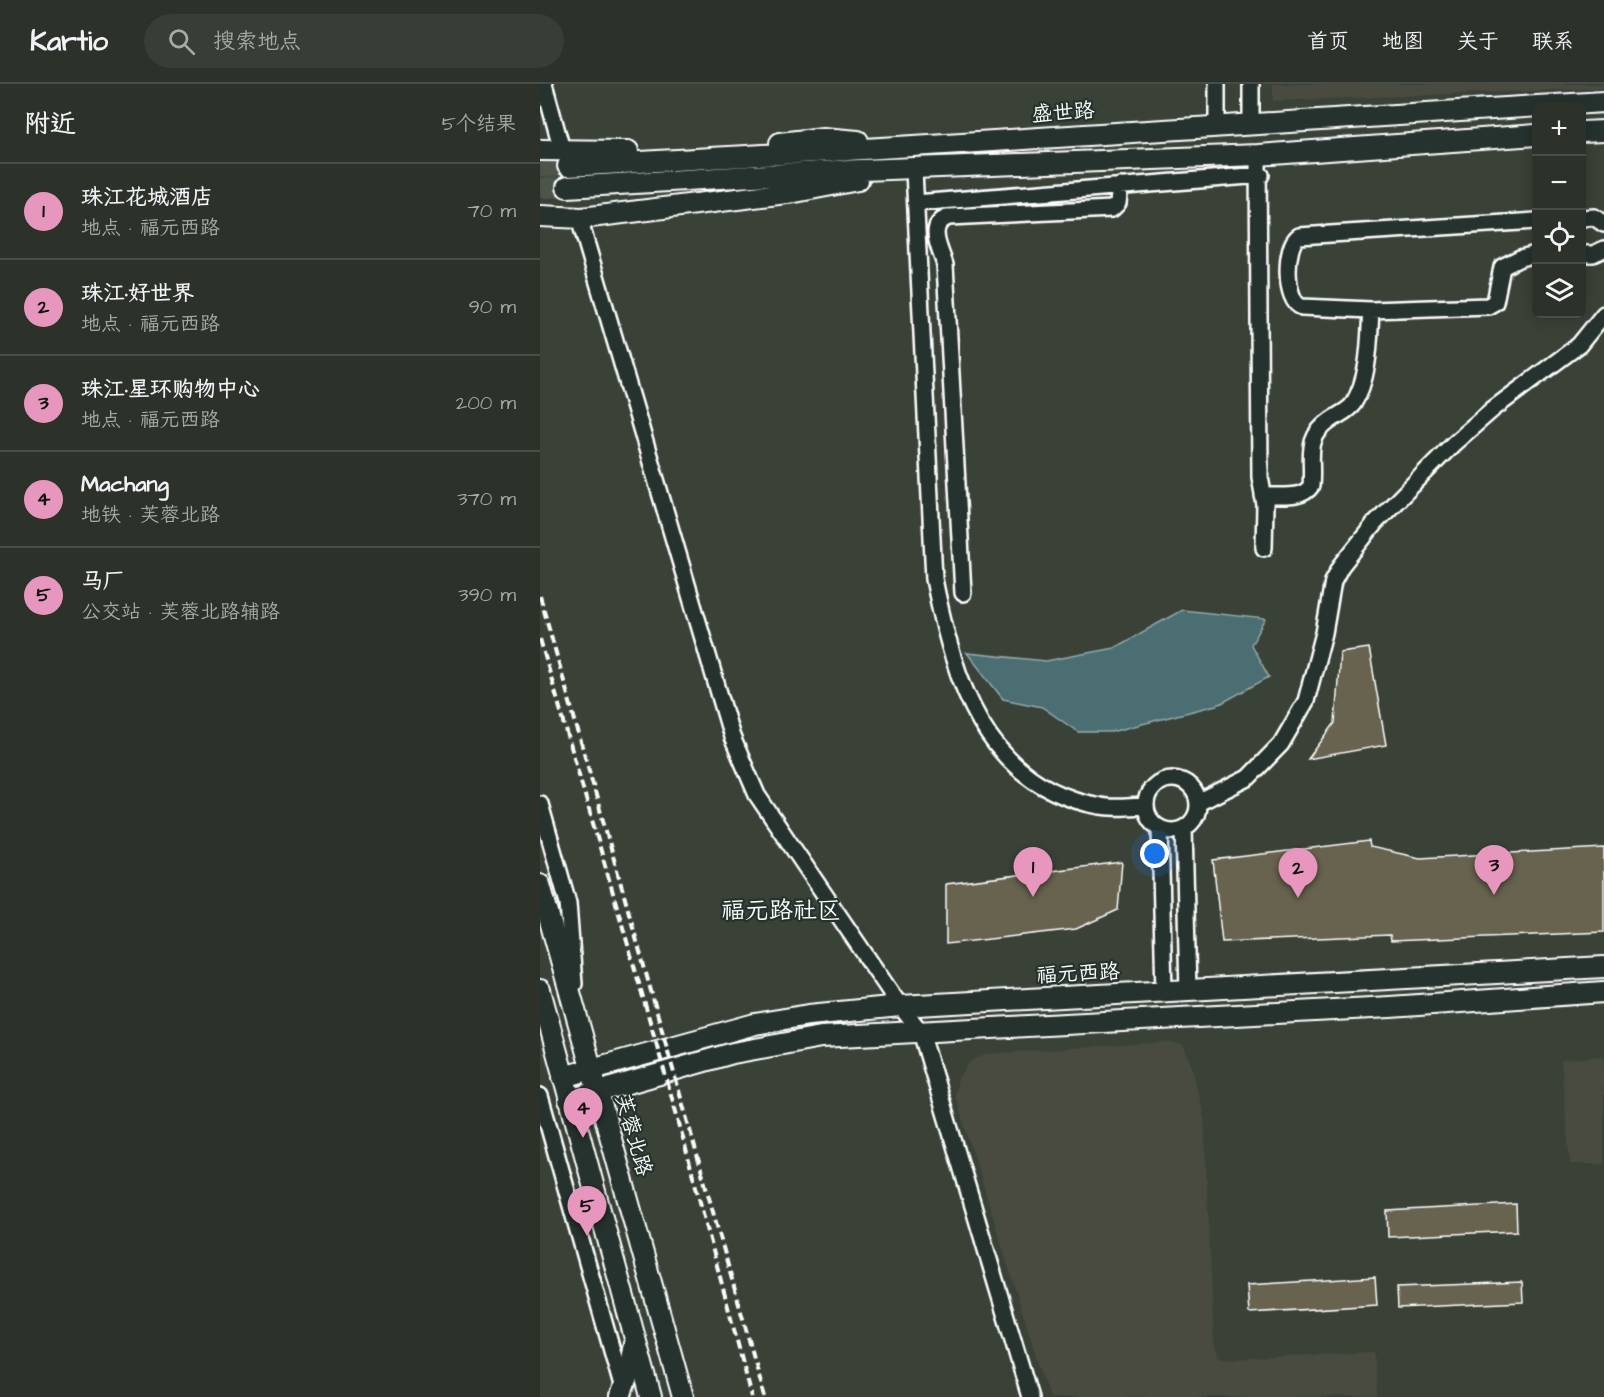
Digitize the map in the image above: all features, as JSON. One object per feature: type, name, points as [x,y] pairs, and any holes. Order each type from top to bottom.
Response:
[{"type":"main road","name":"盛世路","points":[[540,150],[565,158],[920,147],[1217,125],[1604,102]]},
{"type":"main road","points":[[1586,132],[1604,131]]},
{"type":"main road","points":[[567,187],[836,171],[914,170],[1258,155],[1532,135]]},
{"type":"main road","points":[[540,216],[582,218],[795,192],[914,170]]},
{"type":"main road","name":"芙蓉北路","points":[[540,885],[683,1394]]},
{"type":"main road","name":"福元西路","points":[[563,1077],[746,1026],[809,1015],[900,1006],[1188,992],[1604,967]]},
{"type":"main road","points":[[540,990],[651,1397]]},
{"type":"main road","points":[[569,1100],[771,1044],[821,1037],[1390,1007],[1604,992]]},
{"type":"main road","points":[[623,1395],[635,1339]]},
{"type":"street","points":[[544,84],[565,158]]},
{"type":"street","points":[[1217,84],[1217,125]]},
{"type":"street","points":[[1251,84],[1251,123]]},
{"type":"street","points":[[1258,155],[1261,175],[1260,477],[1263,496],[1264,548]]},
{"type":"street","points":[[914,170],[934,579],[947,642],[958,677],[974,712],[1004,754],[1040,786],[1070,799],[1102,807],[1146,806]]},
{"type":"street","points":[[915,202],[1261,175]]},
{"type":"street","points":[[963,593],[945,265],[937,249],[938,225],[942,219],[949,217],[1112,208],[1118,203],[1120,186]]},
{"type":"street","points":[[582,218],[581,225],[732,737],[757,795],[900,1006],[921,1032],[1030,1397]]},
{"type":"street","points":[[1586,218],[1594,218],[1604,224]]},
{"type":"street","points":[[1532,220],[1299,236],[1293,240],[1289,248],[1289,291],[1296,305],[1371,310],[1488,306],[1495,302],[1502,267],[1532,255]]},
{"type":"street","points":[[1586,254],[1593,254],[1604,249]]},
{"type":"street","points":[[1263,496],[1295,495],[1307,491],[1311,486],[1313,438],[1322,426],[1350,408],[1364,375],[1368,359],[1371,310]]},
{"type":"street","points":[[1198,803],[1248,778],[1281,744],[1306,701],[1324,633],[1333,581],[1341,566],[1375,523],[1414,482],[1470,430],[1579,345],[1604,314]]},
{"type":"street","points":[[1170,779],[1189,786],[1198,803],[1197,813],[1184,828],[1176,831],[1160,828],[1153,823],[1146,806],[1153,788],[1170,779]]},
{"type":"street","points":[[540,804],[568,903],[576,1017]]},
{"type":"street","points":[[1160,828],[1164,993]]},
{"type":"street","points":[[1184,828],[1188,992]]},
{"type":"street","points":[[540,1096],[623,1395]]},
{"type":"shaded area","points":[[1273,84],[1604,84],[1604,88],[1273,101]]},
{"type":"shaded area","points":[[1166,1042],[1183,1045],[1192,1067],[1204,1118],[1214,1344],[1219,1357],[1231,1359],[1374,1352],[1377,1397],[1049,1397],[955,1095],[958,1079],[970,1062],[986,1054]]},
{"type":"shaded area","points":[[1604,1056],[1604,1164],[1570,1164],[1561,1060]]},
{"type":"water","points":[[1182,610],[1266,619],[1251,645],[1269,677],[1220,704],[1111,732],[1078,732],[1042,707],[1003,699],[967,653],[1046,661],[1114,648]]},
{"type":"building","points":[[1369,648],[1386,745],[1308,759],[1335,723],[1340,652]]},
{"type":"building","points":[[1369,841],[1370,847],[1420,858],[1604,848],[1604,932],[1391,941],[1390,935],[1222,942],[1213,860]]},
{"type":"building","points":[[1122,862],[1118,910],[1076,929],[946,944],[946,884]]},
{"type":"building","points":[[1516,1204],[1517,1231],[1388,1237],[1387,1211]]},
{"type":"building","points":[[1375,1277],[1377,1305],[1249,1313],[1247,1285]]},
{"type":"building","points":[[1522,1282],[1523,1302],[1398,1308],[1397,1287]]},
{"type":"tunnel","points":[[540,167],[568,166]]},
{"type":"tunnel","points":[[540,188],[567,187]]},
{"type":"railway","points":[[540,596],[765,1397]]},
{"type":"railway","points":[[540,639],[676,1112],[752,1397]]},
{"type":"place","name":"珠江·星环购物中心","points":[[1494,895]]},
{"type":"place","name":"珠江花城酒店","points":[[1033,897]]},
{"type":"place","name":"珠江·好世界","points":[[1298,898]]},
{"type":"place","name":"Machang","points":[[583,1138]]},
{"type":"place","name":"马厂","points":[[587,1236]]},
{"type":"district","name":"福元路社区","points":[[781,910]]}]
